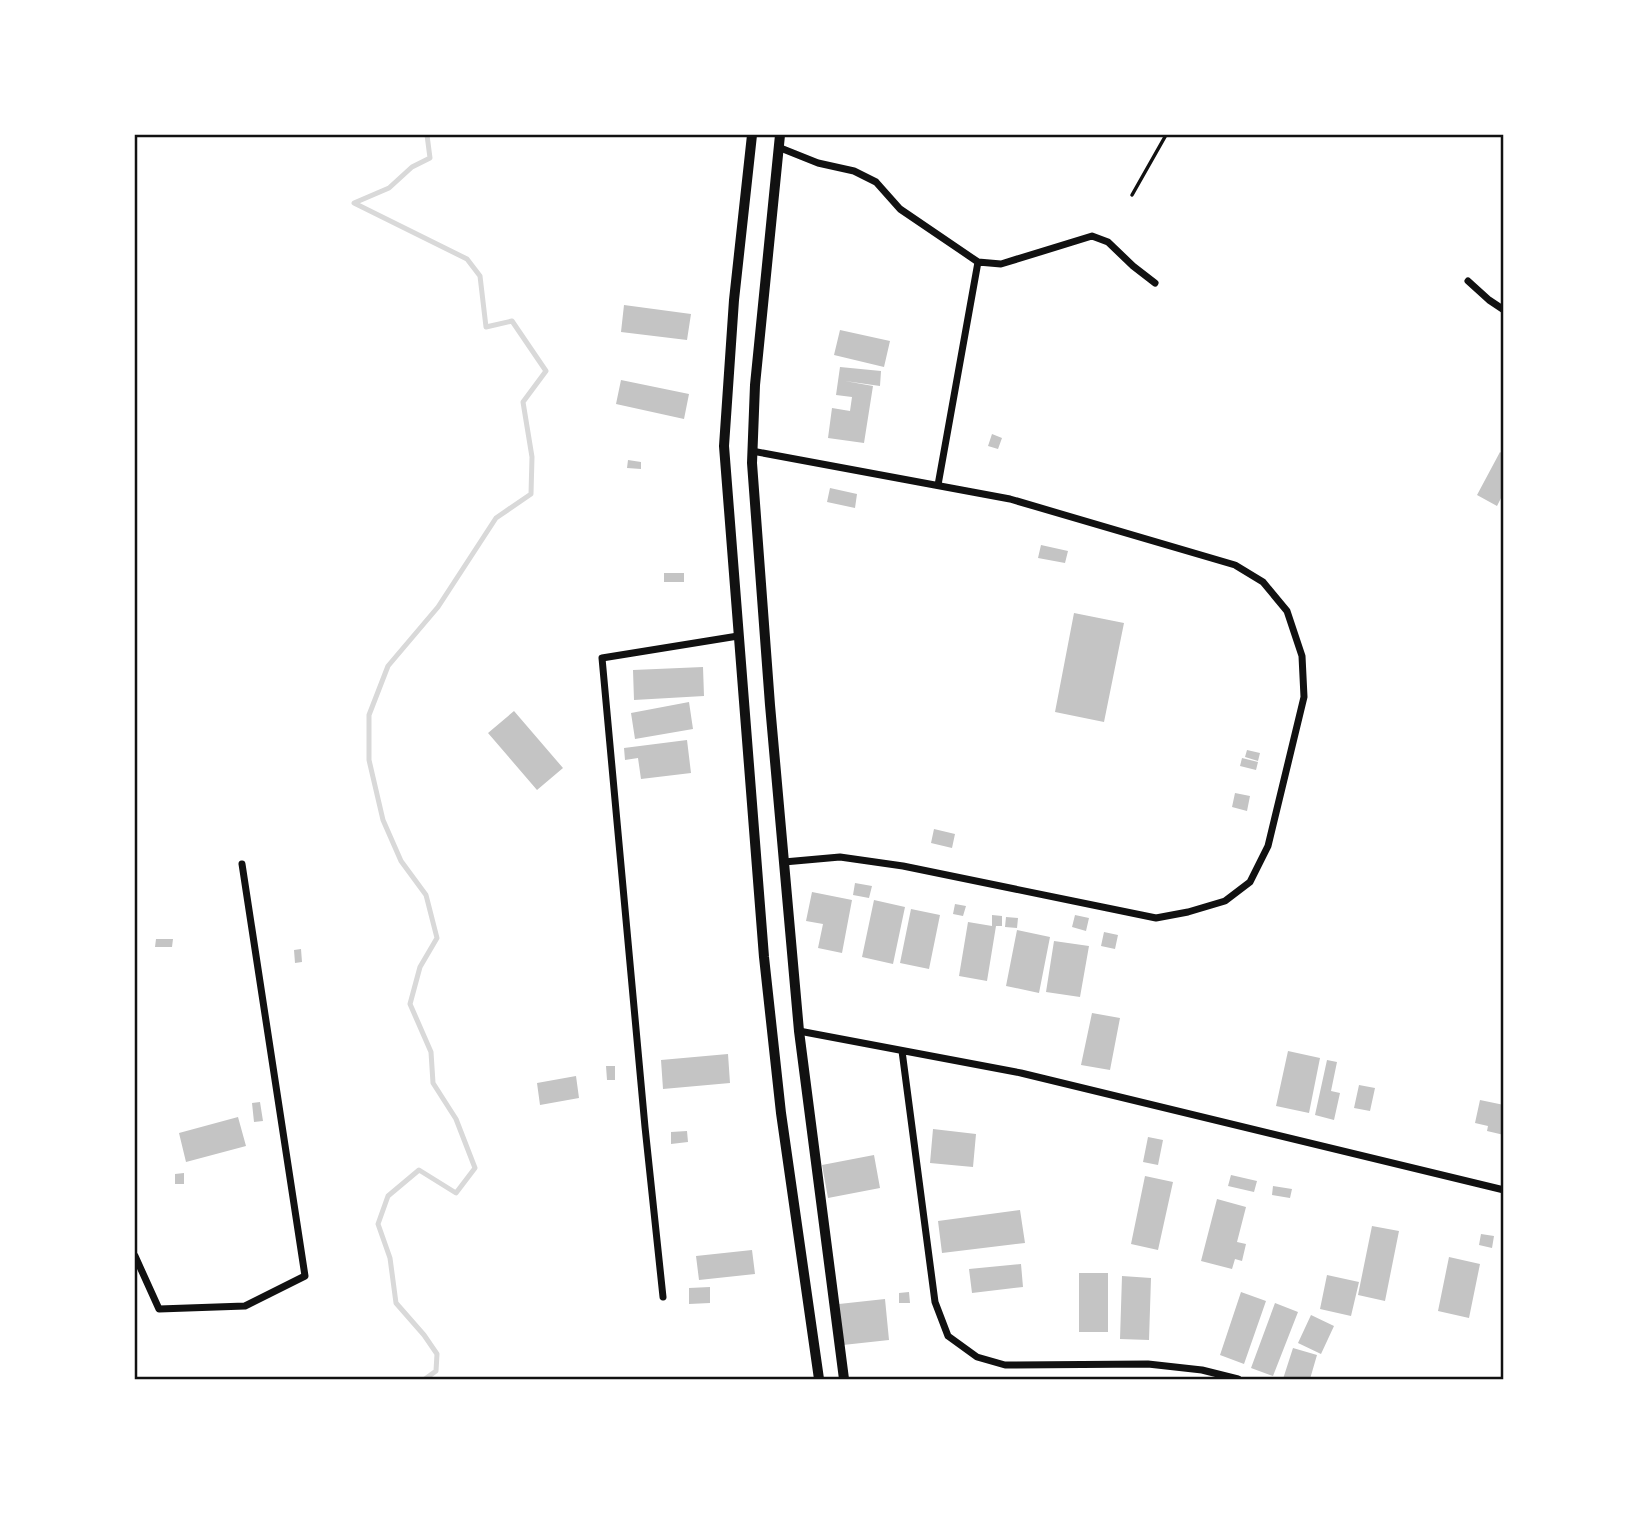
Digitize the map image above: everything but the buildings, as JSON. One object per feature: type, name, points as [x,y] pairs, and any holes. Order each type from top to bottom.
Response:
[{"type":"street","points":[[752,135],[734,300],[724,446],[768,996],[781,1113],[819,1379]]},
{"type":"street","points":[[780,135],[755,385],[752,451],[768,678],[799,1031],[844,1379]]},
{"type":"street","points":[[778,147],[818,163],[854,171],[876,183],[900,209],[978,262],[1001,264],[1091,236],[1108,242],[1155,283]]},
{"type":"street","points":[[938,485],[978,262]]},
{"type":"street","points":[[1468,281],[1504,310]]},
{"type":"street","points":[[752,451],[1010,499],[1235,565],[1263,582],[1287,611],[1302,656],[1304,697],[1268,846],[1250,883],[1224,901],[1156,918],[903,866],[840,857],[784,862]]},
{"type":"street","points":[[663,1297],[602,657],[738,636]]},
{"type":"street","points":[[135,1256],[159,1308],[245,1306],[305,1276],[242,864]]},
{"type":"street","points":[[799,1031],[1021,1073],[1504,1190]]},
{"type":"street","points":[[902,1051],[935,1302],[948,1336],[977,1357],[1005,1365],[1148,1364],[1202,1370],[1238,1379]]},
{"type":"lane","points":[[1132,195],[1166,135]]},
{"type":"waterway","points":[[425,1379],[436,1371],[437,1354],[396,1303],[390,1258],[378,1224],[388,1196],[419,1170],[456,1193],[475,1168],[456,1119],[433,1083],[431,1052],[410,1004],[420,967],[437,938],[426,895],[401,861],[383,820],[369,760],[369,715],[388,666],[438,607],[496,518],[531,494],[532,457],[523,402],[546,371],[512,321],[486,327],[480,276],[467,259],[354,203],[389,188],[412,167],[430,158],[427,135]]}]
